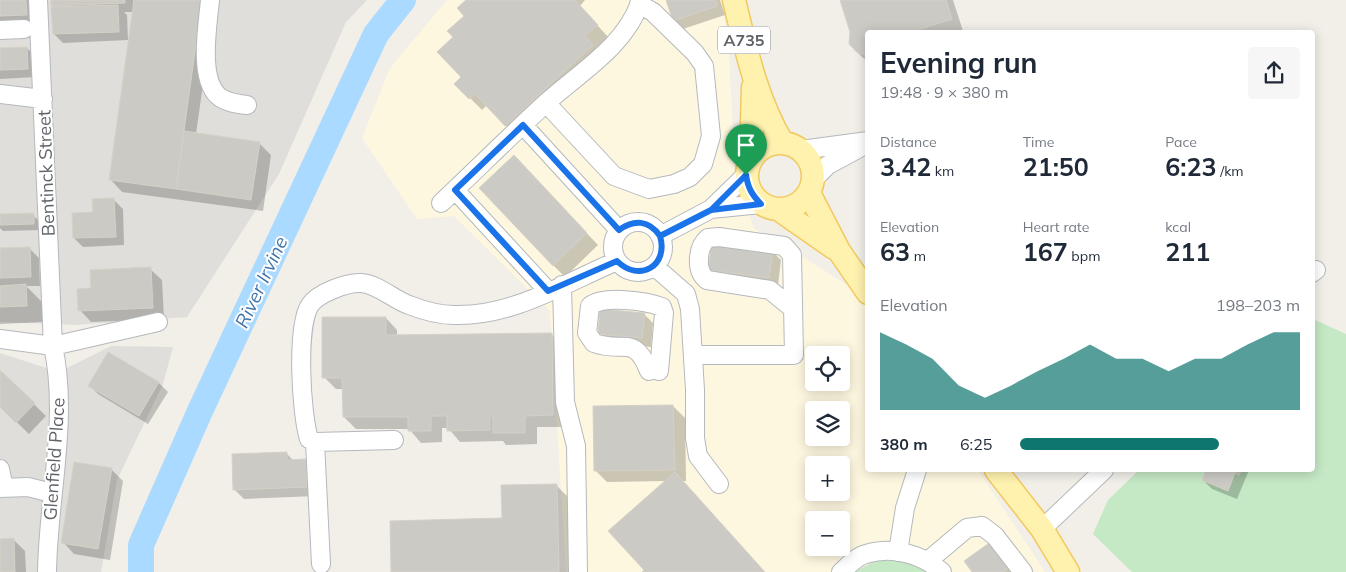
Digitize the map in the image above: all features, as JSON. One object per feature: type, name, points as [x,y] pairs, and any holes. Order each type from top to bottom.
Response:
[{"type":"main road","name":"A735","points":[[734,0],[754,81],[771,123],[791,146],[811,163],[811,186],[839,251],[865,289]]},
{"type":"main road","name":"A735","points":[[754,81],[748,186],[753,196],[839,251]]},
{"type":"main road","points":[[748,167],[764,146],[791,146]]},
{"type":"main road","points":[[770,206],[796,205],[811,186]]},
{"type":"main road","points":[[998,472],[1042,529],[1068,572]]},
{"type":"street","name":"Bentinck Street","points":[[38,0],[53,346]]},
{"type":"street","points":[[210,0],[206,48],[212,88],[219,97],[229,102],[247,105]]},
{"type":"street","points":[[441,203],[546,103],[616,43],[630,23],[640,2],[653,12],[695,53],[704,66],[711,136],[703,164],[690,177],[674,184],[650,189],[614,176],[546,103]]},
{"type":"street","points":[[0,30],[24,29]]},
{"type":"street","points":[[0,94],[43,99]]},
{"type":"street","points":[[523,125],[619,230]]},
{"type":"street","points":[[791,146],[865,142]]},
{"type":"street","points":[[811,186],[828,165],[865,144]]},
{"type":"street","points":[[660,236],[711,210],[748,167]]},
{"type":"street","points":[[455,190],[555,288],[565,402],[576,446],[578,572]]},
{"type":"street","points":[[711,210],[770,206]]},
{"type":"street","points":[[633,222],[642,222],[656,229],[660,236],[662,252],[654,266],[639,272],[630,270],[617,261],[613,245],[619,230],[633,222]]},
{"type":"street","points":[[692,355],[794,355],[790,250],[784,246],[713,237],[708,238],[702,245],[698,268],[702,276],[707,280],[770,290],[792,308]]},
{"type":"street","points":[[394,440],[315,442],[309,439],[304,422],[303,322],[311,303],[341,286],[362,283],[409,305],[452,315],[491,312],[518,305],[617,261]]},
{"type":"street","points":[[654,266],[686,294],[690,309],[694,438],[698,456],[719,484]]},
{"type":"street","points":[[605,300],[653,304],[662,307],[664,313],[654,371],[635,347],[594,343],[587,333],[590,306],[596,301],[605,300]]},
{"type":"street","points":[[0,339],[53,346],[158,322]]},
{"type":"street","name":"Glenfield Place","points":[[47,572],[57,434],[59,372],[53,346]]},
{"type":"street","points":[[315,442],[321,564]]},
{"type":"street","points":[[0,469],[2,488],[28,486],[52,493]]},
{"type":"street","points":[[898,552],[905,508],[916,472]]},
{"type":"street","points":[[1042,529],[1102,472]]},
{"type":"street","points":[[841,572],[864,554],[906,552],[935,566],[967,528],[982,526],[995,536],[1023,572]]},
{"type":"shaded area","points":[[0,0],[367,0],[346,22],[279,174],[187,317],[75,325],[0,322]]},
{"type":"shaded area","points":[[447,0],[722,0],[729,54],[735,172],[754,229],[786,246],[861,294],[865,301],[865,472],[979,472],[1045,572],[566,572],[550,311],[454,216],[417,219],[362,138],[390,68]]},
{"type":"shaded area","points":[[111,346],[173,347],[163,384],[117,480],[101,572],[0,572],[0,353],[59,372]]},
{"type":"green space","points":[[1315,320],[1346,334],[1346,572],[1132,572],[1093,534],[1108,500],[1137,472],[1230,472],[1239,476],[1241,472],[1315,472]]},
{"type":"green space","points":[[886,559],[911,563],[928,572],[854,572],[875,561]]},
{"type":"building","points":[[0,0],[26,0],[27,15],[0,16]]},
{"type":"building","points":[[51,0],[125,0],[125,3],[51,6]]},
{"type":"building","points":[[134,0],[202,0],[176,189],[109,180]]},
{"type":"building","points":[[466,0],[575,0],[598,25],[585,36],[593,45],[505,126],[475,94],[469,99],[454,84],[461,77],[437,52],[453,37],[447,31],[464,16],[457,8]]},
{"type":"building","points":[[666,0],[715,0],[717,6],[673,21]]},
{"type":"building","points":[[840,0],[946,0],[952,19],[917,30],[865,30],[865,54],[859,54],[849,44],[850,32]]},
{"type":"building","points":[[118,5],[119,32],[53,34],[51,7]]},
{"type":"building","points":[[27,47],[28,69],[0,70],[0,48]]},
{"type":"building","points":[[184,131],[260,142],[251,200],[176,189]]},
{"type":"building","points":[[514,155],[587,233],[553,266],[479,188]]},
{"type":"building","points":[[114,198],[116,237],[73,238],[72,213],[93,212],[92,199]]},
{"type":"building","points":[[34,213],[34,224],[0,225],[0,214]]},
{"type":"building","points":[[712,241],[773,250],[769,278],[708,270]]},
{"type":"building","points":[[30,247],[31,277],[0,278],[0,248]]},
{"type":"building","points":[[151,267],[153,308],[78,311],[77,289],[91,288],[90,270]]},
{"type":"building","points":[[26,284],[27,306],[0,307],[0,286]]},
{"type":"building","points":[[600,309],[645,313],[642,338],[598,334]]},
{"type":"building","points":[[322,317],[386,317],[386,335],[552,333],[553,415],[525,416],[525,433],[493,433],[493,416],[490,416],[490,430],[447,431],[447,416],[431,416],[431,431],[408,431],[408,417],[343,417],[342,378],[322,378]]},
{"type":"building","points":[[108,352],[159,382],[139,416],[88,386]]},
{"type":"building","points":[[0,370],[35,403],[16,423],[0,407]]},
{"type":"building","points":[[673,405],[675,470],[594,471],[593,406]]},
{"type":"building","points":[[287,452],[287,460],[306,459],[307,487],[233,490],[232,454]]},
{"type":"building","points":[[74,462],[112,468],[98,549],[61,543]]},
{"type":"building","points":[[675,472],[765,572],[642,572],[644,570],[608,531]]},
{"type":"building","points":[[1205,472],[1235,472],[1228,491],[1202,480]]},
{"type":"building","points":[[557,484],[559,572],[391,572],[390,521],[502,518],[501,485]]},
{"type":"building","points":[[14,538],[15,572],[0,572],[0,539]]},
{"type":"building","points":[[992,541],[1010,567],[1003,572],[972,572],[964,561]]},
{"type":"waterway","name":"River Irvine","points":[[141,572],[141,545],[200,411],[376,34],[403,0]]},
{"type":"route","points":[[746,175],[711,210],[660,236],[656,229],[642,222],[633,222],[619,230],[523,125],[455,190],[548,291],[617,261],[623,267],[630,270],[639,272],[647,270],[654,266],[662,252],[663,244],[660,236],[711,210],[761,204],[753,196],[748,186],[746,175]]}]
